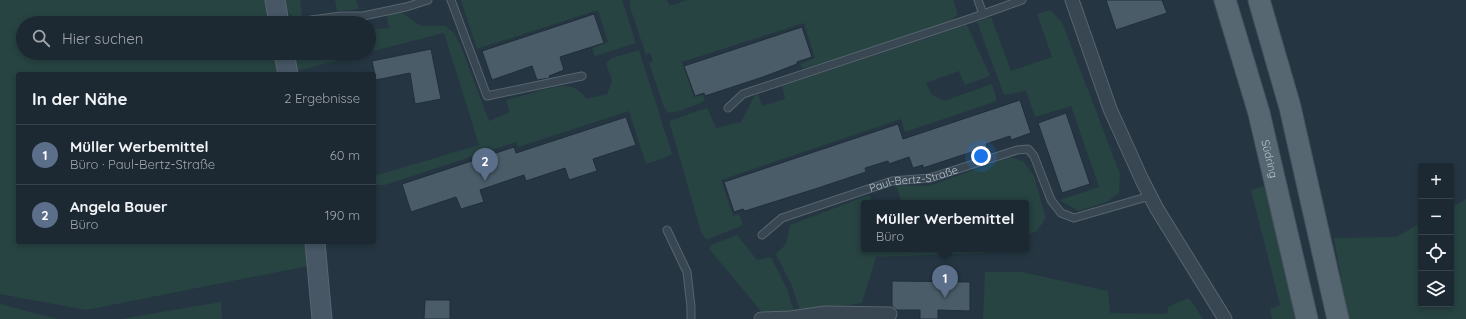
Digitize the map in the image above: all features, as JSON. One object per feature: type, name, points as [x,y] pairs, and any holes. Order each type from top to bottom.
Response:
[{"type":"main road","points":[[275,0],[278,16]]},
{"type":"main road","name":"Südring","points":[[1225,0],[1259,113],[1307,319]]},
{"type":"main road","points":[[1259,0],[1290,107],[1338,319]]},
{"type":"main road","points":[[285,60],[288,72]]},
{"type":"main road","points":[[315,244],[322,319]]},
{"type":"street","points":[[1072,0],[1110,109],[1150,196],[1225,319]]},
{"type":"street","points":[[761,319],[790,318],[825,313],[890,314]]},
{"type":"lane","points":[[341,16],[363,16],[406,7],[428,0]]},
{"type":"lane","points":[[451,0],[488,96],[582,76]]},
{"type":"lane","points":[[978,0],[983,14]]},
{"type":"lane","points":[[728,108],[743,94],[1022,0]]},
{"type":"lane","name":"Paul-Bertz-Straße","points":[[762,235],[782,218],[892,181],[930,178],[1017,150],[1028,149],[1034,156],[1051,200],[1061,213],[1074,218],[1150,196]]},
{"type":"lane","points":[[667,230],[687,272],[691,319]]},
{"type":"green space","points":[[0,0],[275,0],[278,16],[16,16],[16,60],[285,60],[288,72],[16,72],[16,244],[315,244],[318,264],[86,310],[0,294]]},
{"type":"green space","points":[[285,0],[300,0],[302,16],[292,16],[287,11]]},
{"type":"green space","points":[[335,0],[356,0],[359,9],[337,11]]},
{"type":"green space","points":[[461,0],[622,0],[636,43],[595,56],[592,48],[608,42],[598,10],[477,49]]},
{"type":"green space","points":[[630,0],[667,0],[670,6],[687,0],[953,0],[958,14],[951,21],[803,69],[800,64],[815,58],[804,23],[682,62],[694,97],[703,95],[705,101],[680,111],[668,113],[664,107],[649,63],[653,61],[650,53],[646,55],[630,7]]},
{"type":"green space","points":[[1050,10],[1062,22],[1120,174],[1119,193],[1107,202],[1078,211],[1060,200],[1099,187],[1071,106],[1035,117],[1026,91],[1004,95],[977,22],[991,17],[1011,71],[1052,57],[1037,14]]},
{"type":"green space","points":[[402,13],[421,26],[446,26],[454,33],[462,49],[489,121],[510,112],[506,100],[555,87],[572,87],[581,92],[586,99],[607,94],[612,81],[606,63],[612,58],[639,50],[672,154],[646,164],[629,111],[518,147],[516,142],[385,185],[376,185],[376,175],[479,145],[444,33],[376,50],[376,29],[389,28],[386,15]]},
{"type":"green space","points":[[967,25],[990,76],[965,85],[959,71],[926,83],[931,94],[944,101],[992,84],[997,101],[905,132],[901,119],[721,180],[733,216],[739,214],[743,225],[709,239],[705,238],[701,232],[669,121],[707,108],[716,128],[741,122],[754,97],[758,94],[762,106],[785,99],[782,86]]},
{"type":"green space","points":[[296,60],[339,60],[297,71]]},
{"type":"green space","points":[[1010,157],[1023,161],[1034,176],[1046,218],[1036,232],[1029,233],[1029,200],[901,200],[896,185],[929,186]]},
{"type":"green space","points":[[1264,186],[1298,319],[1272,319],[1270,309],[1280,305],[1251,190]]},
{"type":"green space","points":[[869,195],[871,200],[861,200],[861,252],[985,252],[876,257],[862,303],[801,313],[792,286],[776,254],[786,244],[790,225]]},
{"type":"green space","points":[[1466,199],[1466,319],[1348,319],[1334,238],[1396,237],[1418,225],[1418,307],[1454,307],[1454,205]]},
{"type":"green space","points":[[737,235],[757,260],[771,257],[787,289],[795,314],[768,314],[760,310],[710,250],[711,245]]},
{"type":"green space","points":[[985,272],[1022,272],[1108,291],[1110,313],[1167,314],[1168,307],[1189,298],[1203,319],[983,319]]},
{"type":"green space","points":[[221,302],[222,319],[120,319]]},
{"type":"green space","points":[[0,304],[57,319],[0,319]]},
{"type":"building","points":[[1106,0],[1162,0],[1167,13],[1116,30]]},
{"type":"building","points":[[594,14],[604,43],[560,57],[564,70],[549,76],[550,78],[537,80],[532,66],[492,80],[482,51]]},
{"type":"building","points":[[802,27],[812,57],[763,77],[705,96],[704,93],[695,96],[684,66]]},
{"type":"building","points":[[431,49],[441,99],[415,104],[410,73],[376,80],[376,72],[374,72],[372,61]]},
{"type":"building","points":[[1020,100],[1031,133],[1011,140],[1010,136],[986,144],[987,147],[923,168],[923,165],[913,168],[909,157],[889,164],[888,161],[865,168],[866,172],[815,189],[745,211],[743,209],[734,212],[724,182],[898,124],[903,139]]},
{"type":"building","points":[[1066,113],[1090,184],[1062,193],[1038,123]]},
{"type":"building","points":[[626,117],[636,145],[593,159],[597,171],[569,180],[565,168],[526,181],[524,175],[480,190],[484,202],[461,209],[456,197],[411,212],[402,184],[514,147],[516,153]]},
{"type":"building","points":[[892,281],[970,282],[970,311],[938,310],[938,319],[920,319],[920,310],[897,310],[892,306]]},
{"type":"building","points":[[425,300],[450,300],[450,319],[424,319]]},
{"type":"place","name":"Angela Bauer","points":[[485,181]]},
{"type":"place","name":"Müller Werbemittel","points":[[945,298]]}]
